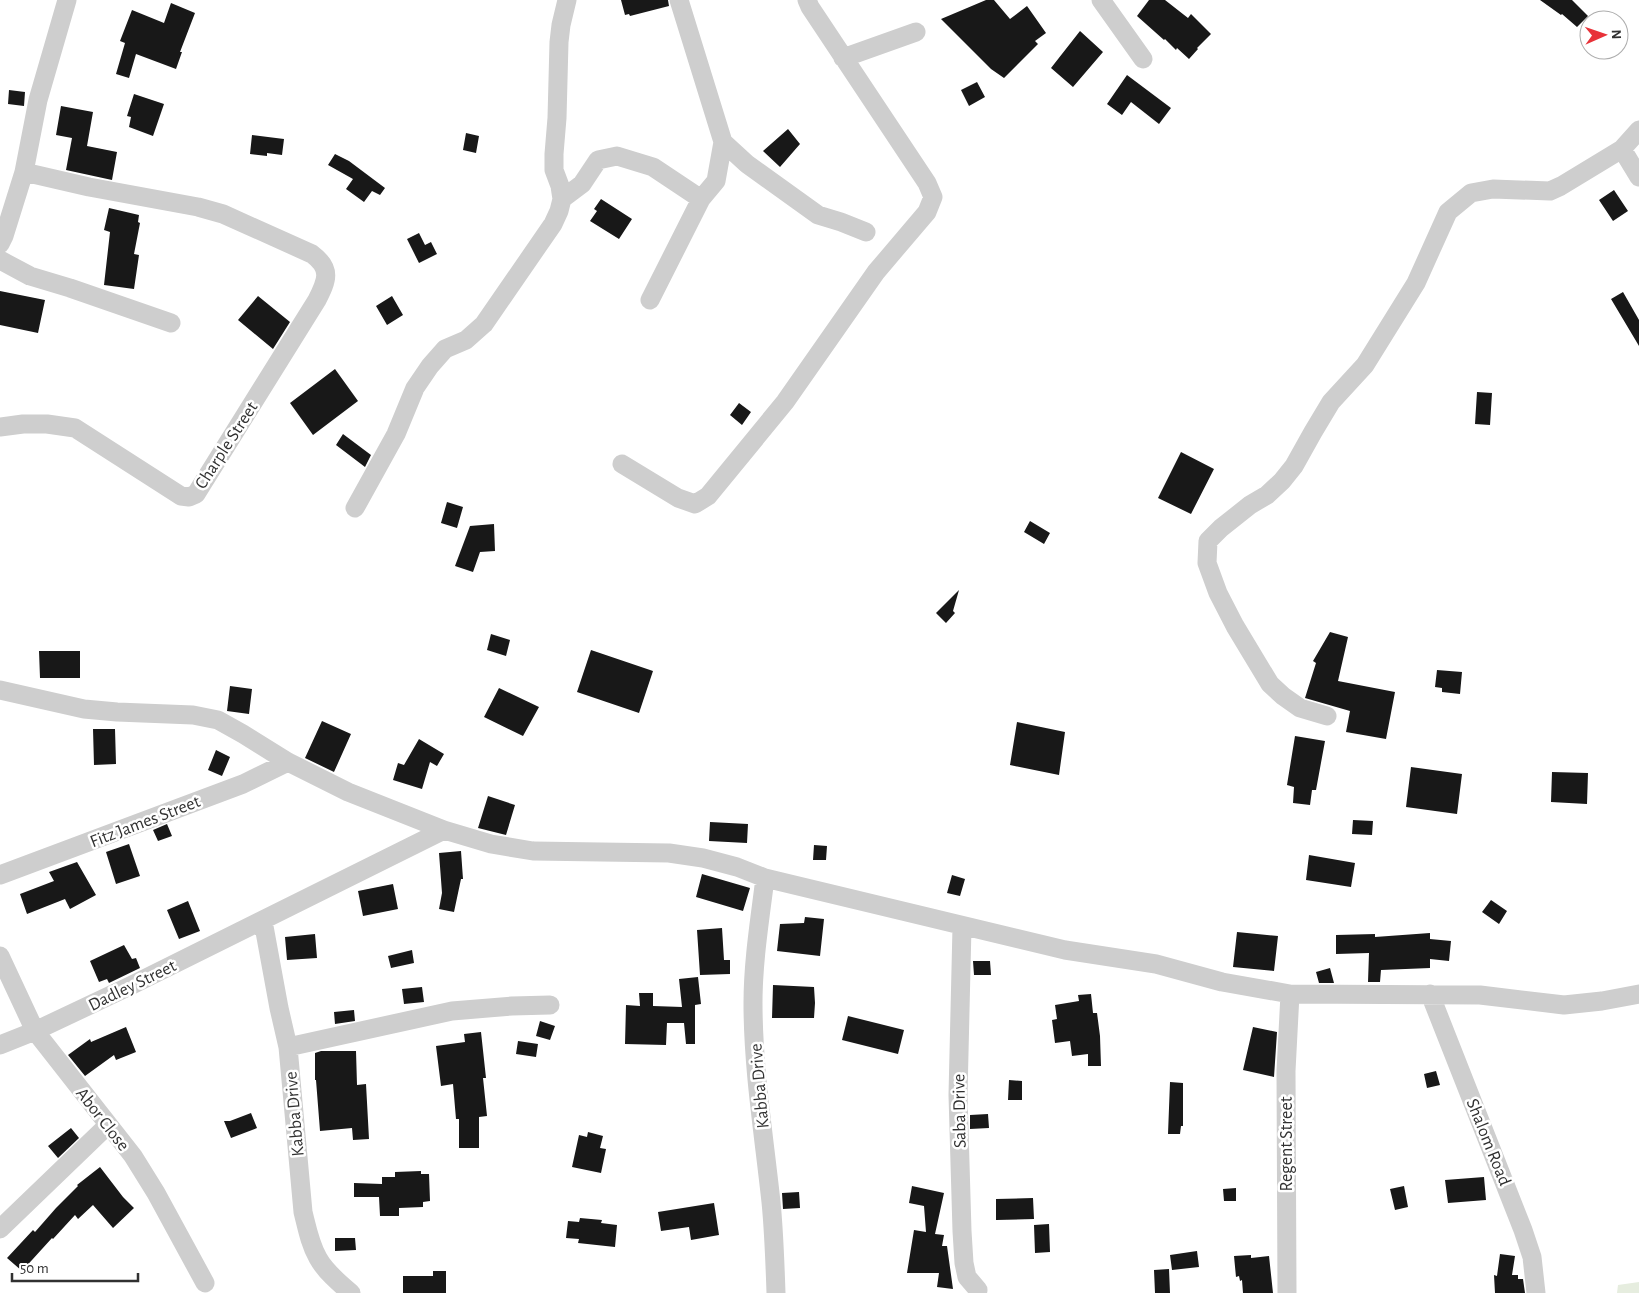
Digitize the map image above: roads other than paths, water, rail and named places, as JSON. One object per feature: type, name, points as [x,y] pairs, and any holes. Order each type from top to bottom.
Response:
[{"type":"street","points":[[0,244],[24,172],[38,100],[67,0]]},
{"type":"street","points":[[355,508],[396,434],[415,388],[430,366],[445,349],[466,340],[484,324],[553,224],[559,212],[562,199],[560,186],[554,170],[558,42],[567,0]]},
{"type":"street","points":[[650,300],[701,199],[716,181],[723,142],[680,0]]},
{"type":"street","points":[[622,464],[678,498],[695,504],[708,496],[785,402],[876,272],[927,212],[933,197],[927,183],[807,0]]},
{"type":"street","points":[[1101,0],[1144,59]]},
{"type":"street","points":[[844,58],[916,32]]},
{"type":"street","points":[[1327,716],[1300,708],[1270,684],[1235,626],[1218,593],[1207,563],[1208,541],[1250,505],[1266,495],[1294,466],[1331,402],[1365,365],[1416,283],[1448,212],[1471,193],[1493,189],[1550,191],[1622,149],[1639,130]]},
{"type":"street","points":[[723,142],[747,164],[818,215],[866,232]]},
{"type":"street","points":[[1622,149],[1639,177]]},
{"type":"street","points":[[562,199],[582,184],[598,160],[617,156],[654,167],[701,199]]},
{"type":"street","name":"Charple Street","points":[[0,427],[31,424],[75,428],[180,496],[189,497],[196,494],[325,285],[326,270],[321,261],[312,254],[223,214],[198,207],[89,187],[24,172]]},
{"type":"street","points":[[0,260],[30,276],[171,323]]},
{"type":"street","points":[[0,690],[84,709],[193,715],[218,720],[288,762],[348,792],[444,830],[491,844],[533,850],[669,853],[703,858],[765,878],[962,926],[1065,950],[1156,964],[1222,982],[1290,994],[1480,995],[1564,1005],[1602,1001],[1639,994]]},
{"type":"street","name":"Fitz James Street","points":[[0,876],[243,784],[288,762]]},
{"type":"street","name":"Dadley Street","points":[[0,1046],[263,921],[444,830]]},
{"type":"street","name":"Kabba Drive","points":[[765,878],[754,974],[753,1002],[754,1037],[771,1204],[776,1293]]},
{"type":"street","name":"Kabba Drive","points":[[263,921],[288,1047],[303,1212],[309,1237],[318,1260],[350,1293]]},
{"type":"street","name":"Saba Drive","points":[[962,926],[958,1095],[962,1231],[964,1264],[967,1278],[978,1290]]},
{"type":"street","name":"Abor Close","points":[[0,956],[35,1031],[133,1156],[156,1193],[205,1283]]},
{"type":"street","name":"Regent Street","points":[[1287,1293],[1286,1071],[1290,994]]},
{"type":"street","name":"Shalom Road","points":[[1430,994],[1523,1230],[1532,1257],[1536,1293]]},
{"type":"street","points":[[288,1047],[452,1011],[550,1005]]},
{"type":"street","points":[[0,1229],[108,1125]]}]
